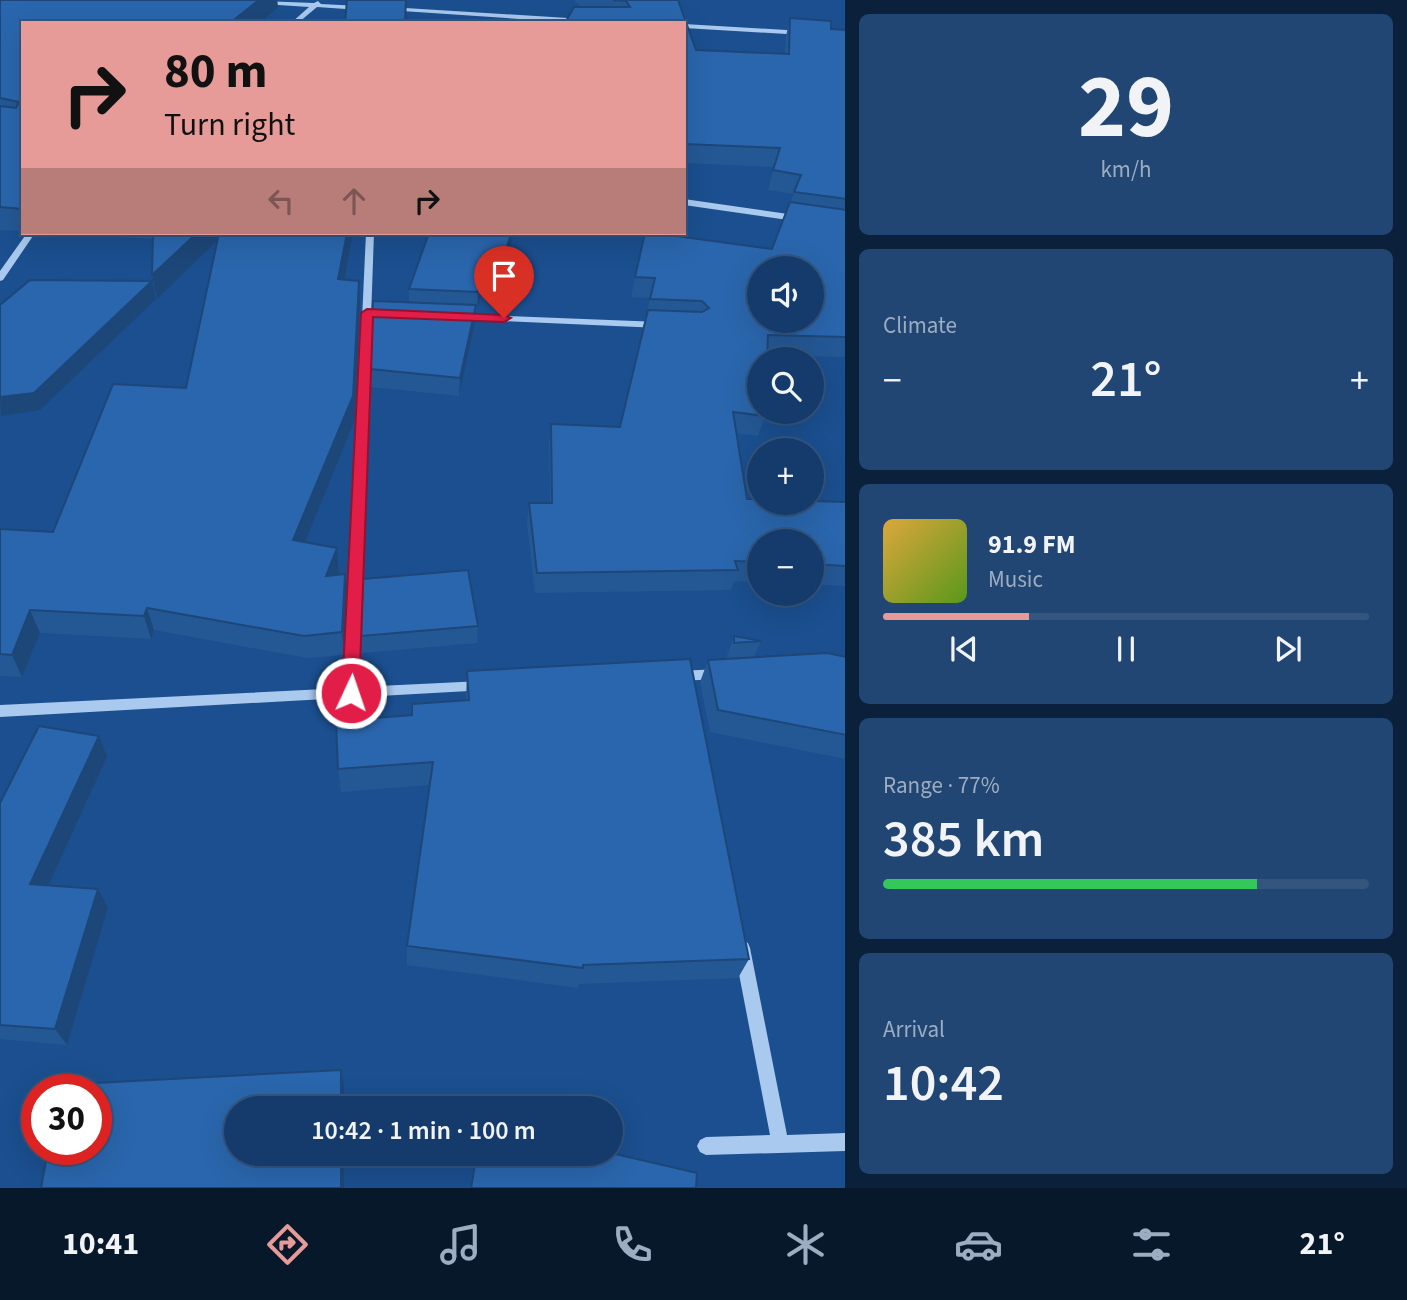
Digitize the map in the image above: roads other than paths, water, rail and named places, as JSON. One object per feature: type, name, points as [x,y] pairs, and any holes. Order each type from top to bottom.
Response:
[{"type":"street","points":[[248,2],[319,3],[372,8]]},
{"type":"street","points":[[296,21],[319,3]]},
{"type":"street","points":[[386,9],[595,21]]},
{"type":"street","points":[[686,26],[818,34]]},
{"type":"street","points":[[686,202],[818,221]]},
{"type":"street","points":[[0,278],[9,261],[29,235]]},
{"type":"street","points":[[351,693],[370,235]]},
{"type":"street","points":[[367,313],[381,313]]},
{"type":"street","points":[[449,316],[669,326]]},
{"type":"street","points":[[662,677],[691,682],[728,673]]},
{"type":"street","points":[[0,711],[500,685]]},
{"type":"street","points":[[739,930],[780,1144]]},
{"type":"street","points":[[706,1146],[845,1142]]}]
